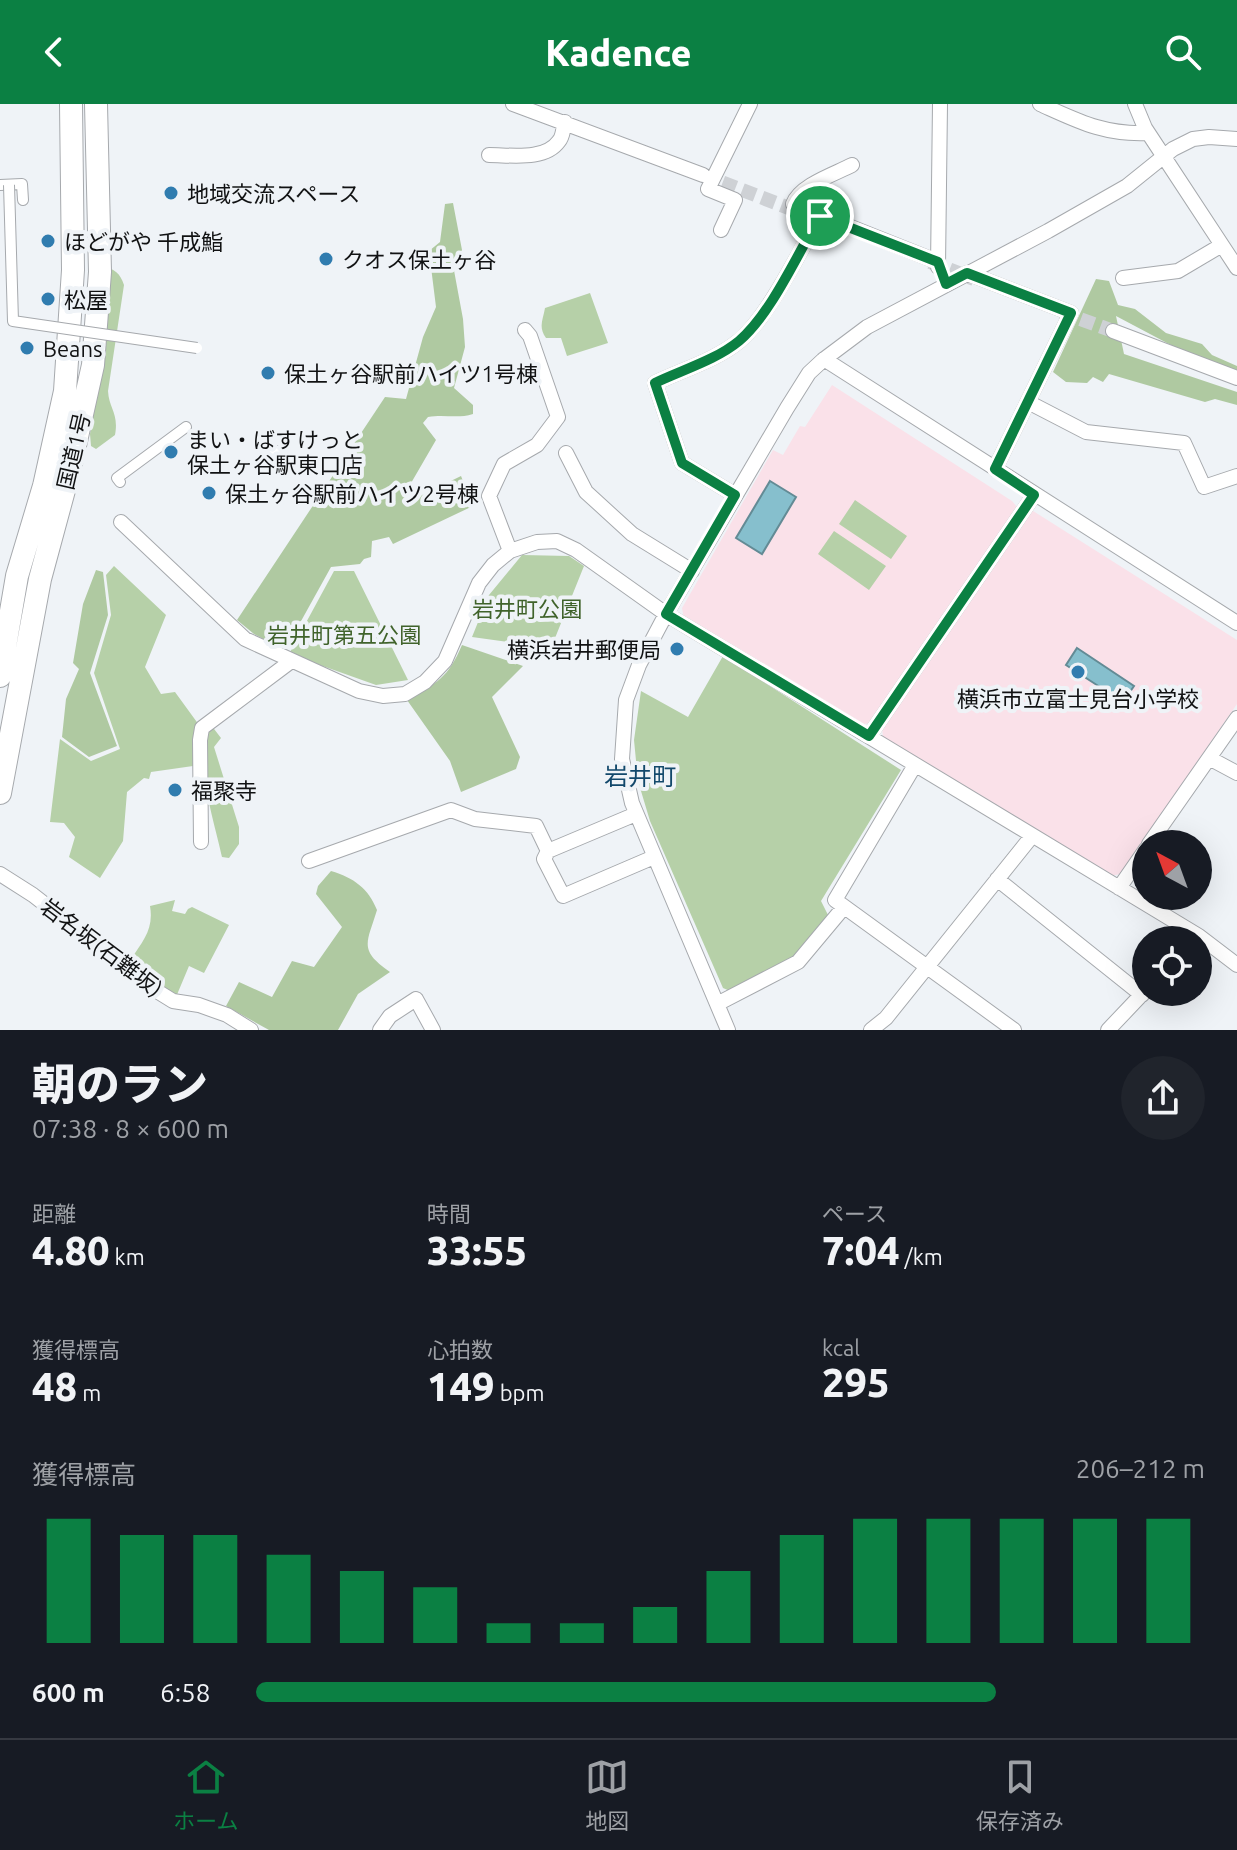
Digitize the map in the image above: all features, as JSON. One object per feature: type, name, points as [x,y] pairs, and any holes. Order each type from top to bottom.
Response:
[{"type":"highway","name":"国道1号","points":[[0,676],[17,576],[52,452],[65,391],[73,270],[71,104]]},
{"type":"highway","name":"国道1号","points":[[0,793],[38,592],[93,365],[99,241],[96,104]]},
{"type":"highway","points":[[52,452],[66,434],[73,395],[80,342],[81,251],[84,245],[99,241]]},
{"type":"street","points":[[513,104],[703,175]]},
{"type":"street","points":[[721,230],[735,200],[708,189],[750,104]]},
{"type":"street","points":[[940,104],[938,262],[946,284]]},
{"type":"street","points":[[1040,104],[1089,127],[1131,134],[1148,133]]},
{"type":"street","points":[[1135,104],[1148,133],[1237,268]]},
{"type":"street","points":[[489,155],[538,155],[551,149],[561,139],[565,122]]},
{"type":"street","points":[[728,1030],[636,814],[622,759],[626,700],[639,665],[666,614],[809,373],[824,359],[867,327],[1127,186],[1164,156],[1193,139],[1237,139]]},
{"type":"street","points":[[852,165],[805,190],[793,204],[938,262]]},
{"type":"street","points":[[23,200],[22,184],[4,185],[13,321],[197,348]]},
{"type":"street","points":[[735,495],[682,463],[655,383],[727,350],[739,341],[757,322],[820,216]]},
{"type":"street","points":[[1123,278],[1178,271],[1222,245]]},
{"type":"street","points":[[967,273],[1071,313],[995,469]]},
{"type":"street","points":[[510,551],[489,496],[504,464],[537,445],[558,417],[530,336],[525,330]]},
{"type":"street","points":[[1113,331],[1237,378]]},
{"type":"street","points":[[824,359],[1237,623]]},
{"type":"street","points":[[1028,402],[1086,432],[1184,443],[1204,487],[1237,476]]},
{"type":"street","points":[[120,482],[117,478],[186,427]]},
{"type":"street","points":[[566,453],[586,492],[632,534],[692,571]]},
{"type":"street","points":[[869,736],[1034,495]]},
{"type":"street","points":[[121,522],[245,639],[359,691],[383,696],[405,694],[425,682],[445,661],[479,583],[493,565],[510,551],[537,542],[557,541],[576,550],[666,614],[1178,926]]},
{"type":"street","points":[[201,842],[202,728],[290,662]]},
{"type":"street","points":[[1159,830],[1237,718]]},
{"type":"street","points":[[1209,758],[1237,773]]},
{"type":"street","points":[[915,765],[835,900],[1014,1030]]},
{"type":"street","points":[[309,861],[451,810],[475,819],[536,826],[548,851]]},
{"type":"street","points":[[636,814],[548,851],[544,859],[563,896],[654,857]]},
{"type":"street","points":[[871,1030],[886,1018],[1032,836]]},
{"type":"street","points":[[1119,888],[1132,869]]},
{"type":"street","name":"岩名坂(石難坂)","points":[[0,874],[33,895],[173,1001],[199,1005],[227,1015],[251,1030]]},
{"type":"street","points":[[997,879],[1132,984]]},
{"type":"street","points":[[717,1004],[798,962],[844,907]]},
{"type":"street","points":[[1212,948],[1237,965]]},
{"type":"street","points":[[380,1030],[390,1016],[416,999],[433,1030]]},
{"type":"street","points":[[1108,1030],[1132,1005]]},
{"type":"shaded area","points":[[832,385],[1012,501],[1018,508],[871,723],[864,724],[684,619],[682,608],[773,450],[783,455],[800,426],[805,427]]},
{"type":"shaded area","name":"横浜市立富士見台小学校","points":[[1030,509],[1237,640],[1237,704],[1150,830],[1132,830],[1132,857],[1120,874],[1111,876],[883,737],[882,728]]},
{"type":"green space","points":[[453,203],[462,250],[453,265],[465,347],[454,388],[473,405],[473,414],[428,417],[423,423],[436,440],[407,490],[412,500],[461,476],[473,506],[393,544],[389,537],[372,541],[371,557],[360,564],[331,567],[285,650],[254,634],[237,620],[385,397],[406,399],[423,337],[436,307],[429,251],[440,242],[445,204]]},
{"type":"green space","points":[[102,266],[116,272],[124,285],[108,391],[116,421],[115,435],[96,449],[91,446],[90,434],[104,351]]},
{"type":"green space","points":[[1096,279],[1109,281],[1118,305],[1135,309],[1166,333],[1202,344],[1212,355],[1237,366],[1237,372],[1184,352],[1116,316],[1124,354],[1237,392],[1237,405],[1215,399],[1205,402],[1109,374],[1103,382],[1093,377],[1087,383],[1066,382],[1053,372]]},
{"type":"green space","points":[[590,293],[608,343],[567,356],[561,338],[546,338],[542,330],[545,308]]},
{"type":"green space","points":[[855,500],[907,536],[891,559],[839,524]]},
{"type":"green space","points":[[834,531],[886,566],[869,590],[818,554]]},
{"type":"green space","name":"岩井町公園","points":[[522,555],[569,556],[584,566],[551,648],[472,637],[489,595]]},
{"type":"green space","points":[[114,566],[166,615],[145,667],[161,694],[175,692],[199,725],[193,766],[151,772],[149,779],[144,778],[127,792],[123,841],[100,878],[69,857],[75,837],[64,823],[50,822],[60,739],[91,761],[120,749],[94,673],[111,615],[106,575]]},
{"type":"green space","points":[[96,570],[103,572],[108,615],[90,673],[117,746],[89,757],[62,737],[66,699],[79,669],[73,663],[83,604]]},
{"type":"green space","name":"岩井町第五公園","points":[[334,571],[354,571],[408,680],[376,685],[289,654]]},
{"type":"green space","points":[[462,645],[523,666],[492,697],[520,757],[516,769],[461,792],[450,761],[407,700],[440,678],[452,665]]},
{"type":"green space","points":[[723,656],[901,770],[821,901],[829,917],[794,957],[730,991],[723,988],[650,821],[638,781],[634,740],[641,691],[688,717]]},
{"type":"green space","points":[[211,725],[221,738],[214,747],[239,827],[239,844],[229,858],[222,857],[204,769],[205,736]]},
{"type":"green space","points":[[331,871],[359,885],[373,902],[377,910],[368,938],[369,951],[390,972],[358,994],[338,1030],[269,1030],[226,1006],[239,982],[272,997],[292,961],[314,967],[342,927],[316,894],[318,886]]},
{"type":"green space","points":[[175,900],[172,911],[185,914],[192,907],[229,925],[204,973],[189,966],[176,997],[131,959],[149,928],[150,906]]},
{"type":"water","points":[[770,481],[796,497],[762,554],[736,538]]},
{"type":"water","points":[[1077,648],[1134,686],[1123,702],[1066,665]]},
{"type":"tunnel","points":[[703,175],[802,213]]},
{"type":"tunnel","points":[[930,262],[974,279]]},
{"type":"tunnel","points":[[1061,312],[1113,331]]},
{"type":"place","name":"地域交流スペース","points":[[171,193]]},
{"type":"place","name":"ほどがや 千成鮨","points":[[48,241]]},
{"type":"place","name":"クオス保土ヶ谷","points":[[326,259]]},
{"type":"place","name":"松屋","points":[[48,299]]},
{"type":"place","name":"Beans","points":[[27,348]]},
{"type":"place","name":"保土ヶ谷駅前ハイツ1号棟","points":[[268,373]]},
{"type":"place","name":"まい・ばすけっと 保土ヶ谷駅東口店","points":[[171,452]]},
{"type":"place","name":"保土ヶ谷駅前ハイツ2号棟","points":[[209,493]]},
{"type":"place","name":"横浜岩井郵便局","points":[[677,649]]},
{"type":"place","name":"横浜市立富士見台小学校","points":[[1078,672]]},
{"type":"place","name":"福聚寺","points":[[175,790]]},
{"type":"district","name":"岩井町","points":[[640,776]]},
{"type":"route","points":[[820,216],[938,262],[946,284],[967,273],[1071,313],[995,469],[1034,495],[869,736],[666,614],[735,495],[682,463],[655,383],[727,350],[739,341],[757,322],[820,216]]}]
